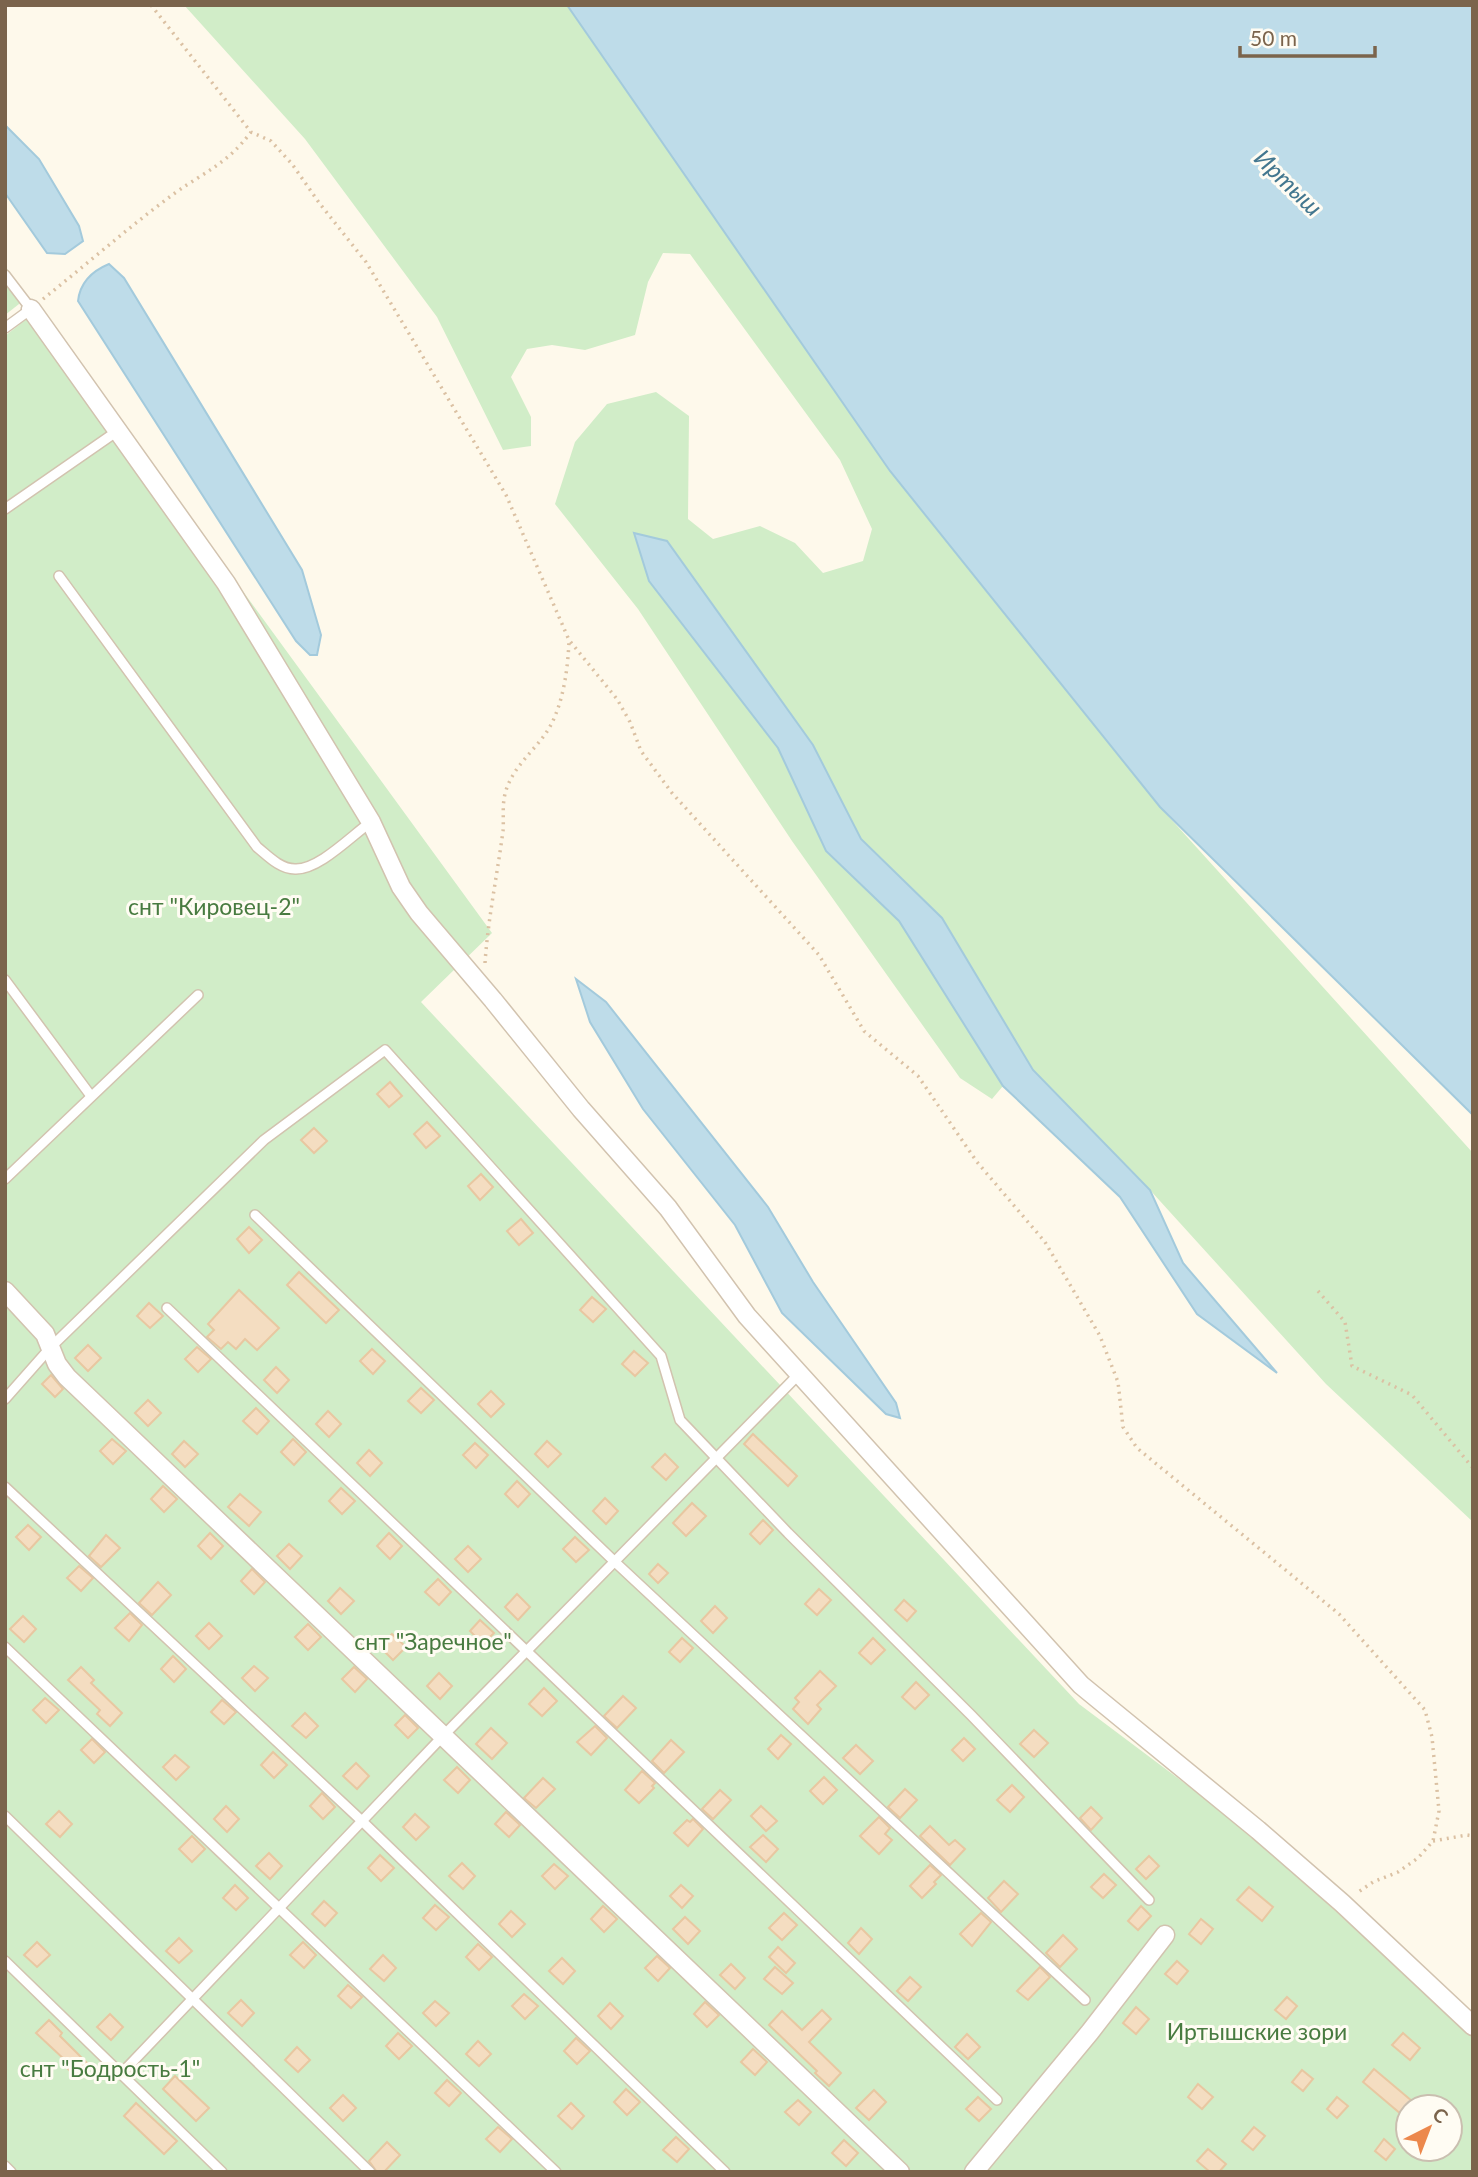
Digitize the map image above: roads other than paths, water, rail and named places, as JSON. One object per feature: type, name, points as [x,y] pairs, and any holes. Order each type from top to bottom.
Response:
[{"type":"street","points":[[31,309],[226,583],[371,822],[401,887],[419,913],[581,1109],[668,1208],[747,1316],[1081,1685],[1258,1830],[1342,1903],[1473,2026]]},
{"type":"street","points":[[5,1291],[45,1334],[57,1364],[67,1377],[900,2172]]},
{"type":"street","points":[[974,2172],[1090,2032],[1165,1935]]},
{"type":"lane","points":[[5,275],[31,309],[5,328]]},
{"type":"lane","points":[[5,509],[116,432]]},
{"type":"lane","points":[[59,576],[257,847],[276,863],[296,869],[317,863],[371,822]]},
{"type":"lane","points":[[5,980],[91,1096]]},
{"type":"lane","points":[[5,1179],[198,995]]},
{"type":"lane","points":[[5,1399],[51,1347],[264,1140],[385,1049],[661,1356],[680,1420],[1149,1900]]},
{"type":"lane","points":[[255,1215],[615,1562],[1085,2000]]},
{"type":"lane","points":[[167,1308],[997,2100]]},
{"type":"lane","points":[[121,2074],[443,1736],[800,1373]]},
{"type":"lane","points":[[5,1486],[363,1822],[725,2172]]},
{"type":"lane","points":[[5,1647],[556,2172]]},
{"type":"lane","points":[[5,1816],[370,2172]]},
{"type":"lane","points":[[5,1961],[222,2172]]},
{"type":"lane","points":[[5,2166],[11,2172]]},
{"type":"water","name":"Иртыш","points":[[567,5],[1473,5],[1473,1115],[1160,807],[890,471]]},
{"type":"water","points":[[5,125],[39,159],[79,226],[83,241],[65,254],[47,253],[5,193]]},
{"type":"water","points":[[109,264],[124,278],[302,570],[321,635],[317,655],[310,655],[296,641],[78,301],[88,278]]},
{"type":"water","points":[[634,533],[667,541],[813,745],[861,839],[942,918],[1033,1070],[1150,1190],[1183,1263],[1277,1373],[1197,1314],[1120,1197],[1003,1086],[899,921],[826,851],[778,748],[649,581]]},
{"type":"water","points":[[576,979],[606,1002],[768,1207],[813,1282],[896,1403],[900,1418],[886,1414],[782,1313],[735,1225],[643,1109],[590,1022]]},
{"type":"park label","name":"снт \"Кировец-2\"","points":[[214,906]]},
{"type":"park label","name":"снт \"Заречное\"","points":[[433,1641]]},
{"type":"park label","name":"Иртышские зори","points":[[1257,2031]]},
{"type":"park label","name":"снт \"Бодрость-1\"","points":[[110,2068]]}]
